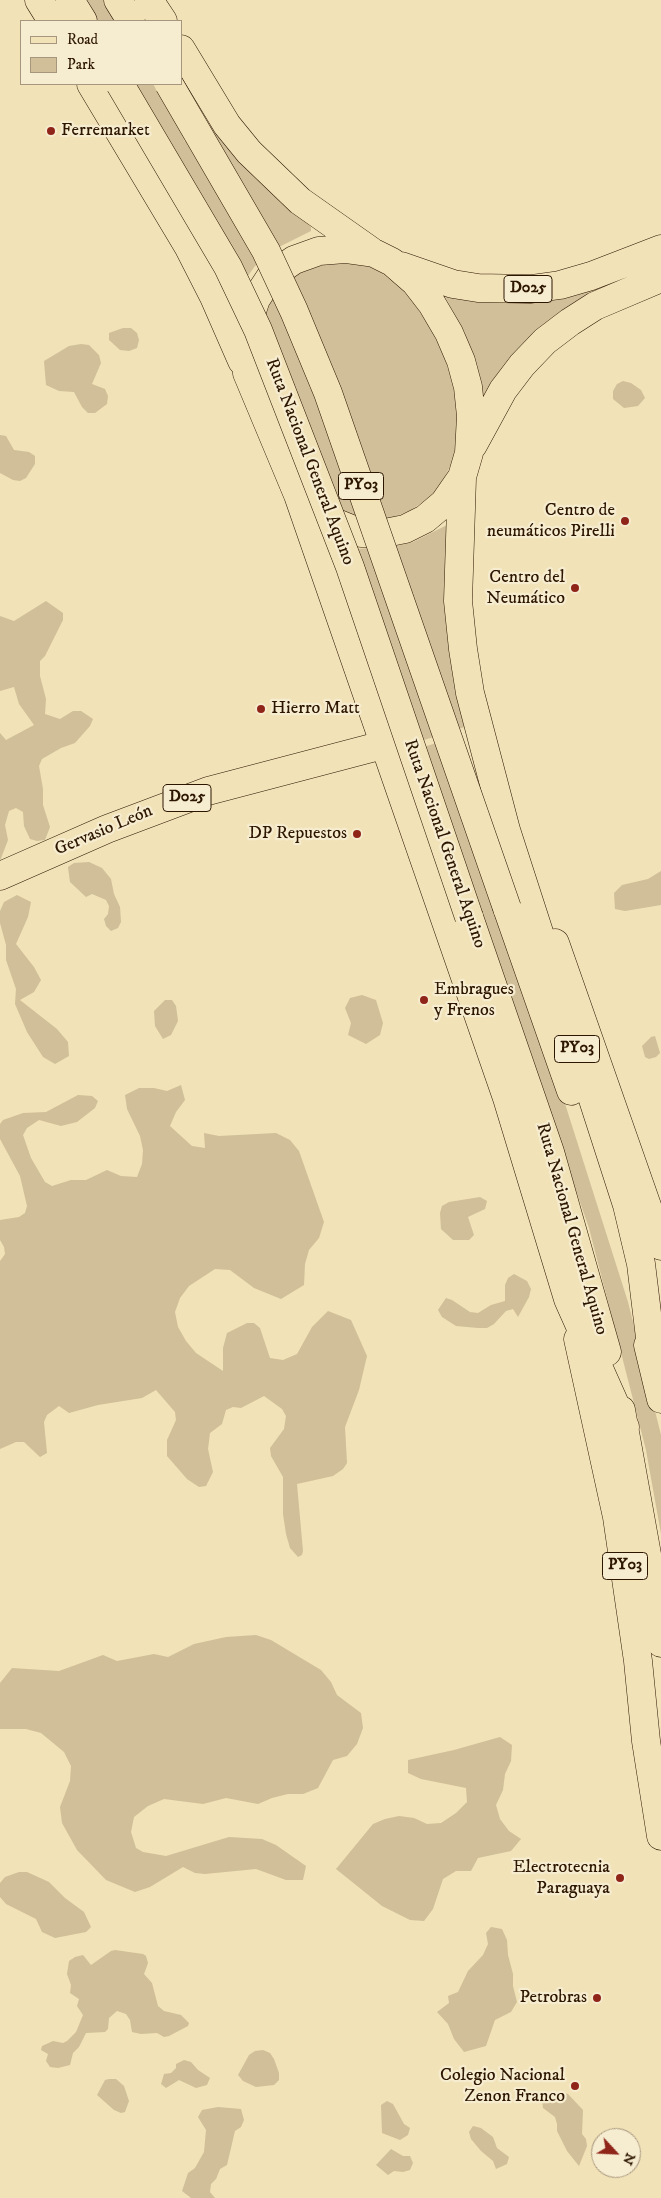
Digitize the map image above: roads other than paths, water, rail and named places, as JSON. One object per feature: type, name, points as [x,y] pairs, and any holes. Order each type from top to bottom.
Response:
[{"type":"main road","points":[[39,0],[51,20]]},
{"type":"main road","points":[[70,0],[82,20]]},
{"type":"main road","points":[[118,0],[130,20]]},
{"type":"main road","points":[[149,0],[162,20]]},
{"type":"main road","points":[[182,51],[227,125],[274,178],[300,200],[415,282],[432,304],[449,333],[461,361],[468,387],[471,416],[466,465]]},
{"type":"main road","name":"Ruta Nacional General Aquino","points":[[92,85],[188,246],[214,297],[247,373]]},
{"type":"main road","name":"Ruta Nacional General Aquino","points":[[121,85],[228,267],[258,330],[350,566],[550,1152],[587,1280],[625,1427],[661,1643]]},
{"type":"main road","name":"PY03","points":[[170,85],[266,252],[294,311],[328,393],[590,1146],[624,1254],[661,1399]]},
{"type":"main road","name":"D025","points":[[661,249],[591,276],[560,285],[506,290],[462,285],[422,274],[383,258],[344,249],[320,251],[294,260],[272,276],[256,299],[246,326],[244,348],[247,373],[298,495],[324,518],[361,533],[385,533],[405,529],[425,519],[444,503],[466,465],[503,390],[522,365],[546,341],[570,322],[595,306],[661,278]]},
{"type":"main road","name":"PY03","points":[[466,465],[458,601],[467,676],[506,830],[627,1205],[641,1264],[653,1362]]},
{"type":"main road","name":"Ruta Nacional General Aquino","points":[[298,495],[383,746],[507,1098],[568,1299]]},
{"type":"main road","name":"PY03","points":[[483,740],[584,1022],[661,1246]]},
{"type":"main road","name":"Gervasio León","points":[[0,876],[107,829],[208,791],[383,746]]},
{"type":"main road","points":[[568,1299],[625,1427]]},
{"type":"main road","name":"PY03","points":[[568,1299],[585,1366],[617,1517],[638,1661],[646,1740],[661,1836]]},
{"type":"place","name":"Ferremarket","points":[[51,131]]},
{"type":"place","name":"Centro de neumáticos Pirelli","points":[[625,521]]},
{"type":"place","name":"Centro del Neumático","points":[[575,588]]},
{"type":"place","name":"Hierro Matt","points":[[261,709]]},
{"type":"place","name":"DP Repuestos","points":[[357,834]]},
{"type":"place","name":"Embragues y Frenos","points":[[424,1000]]},
{"type":"place","name":"Electrotecnia Paraguaya","points":[[620,1878]]},
{"type":"place","name":"Petrobras","points":[[597,1998]]},
{"type":"place","name":"Colegio Nacional Zenon Franco","points":[[575,2086]]}]
